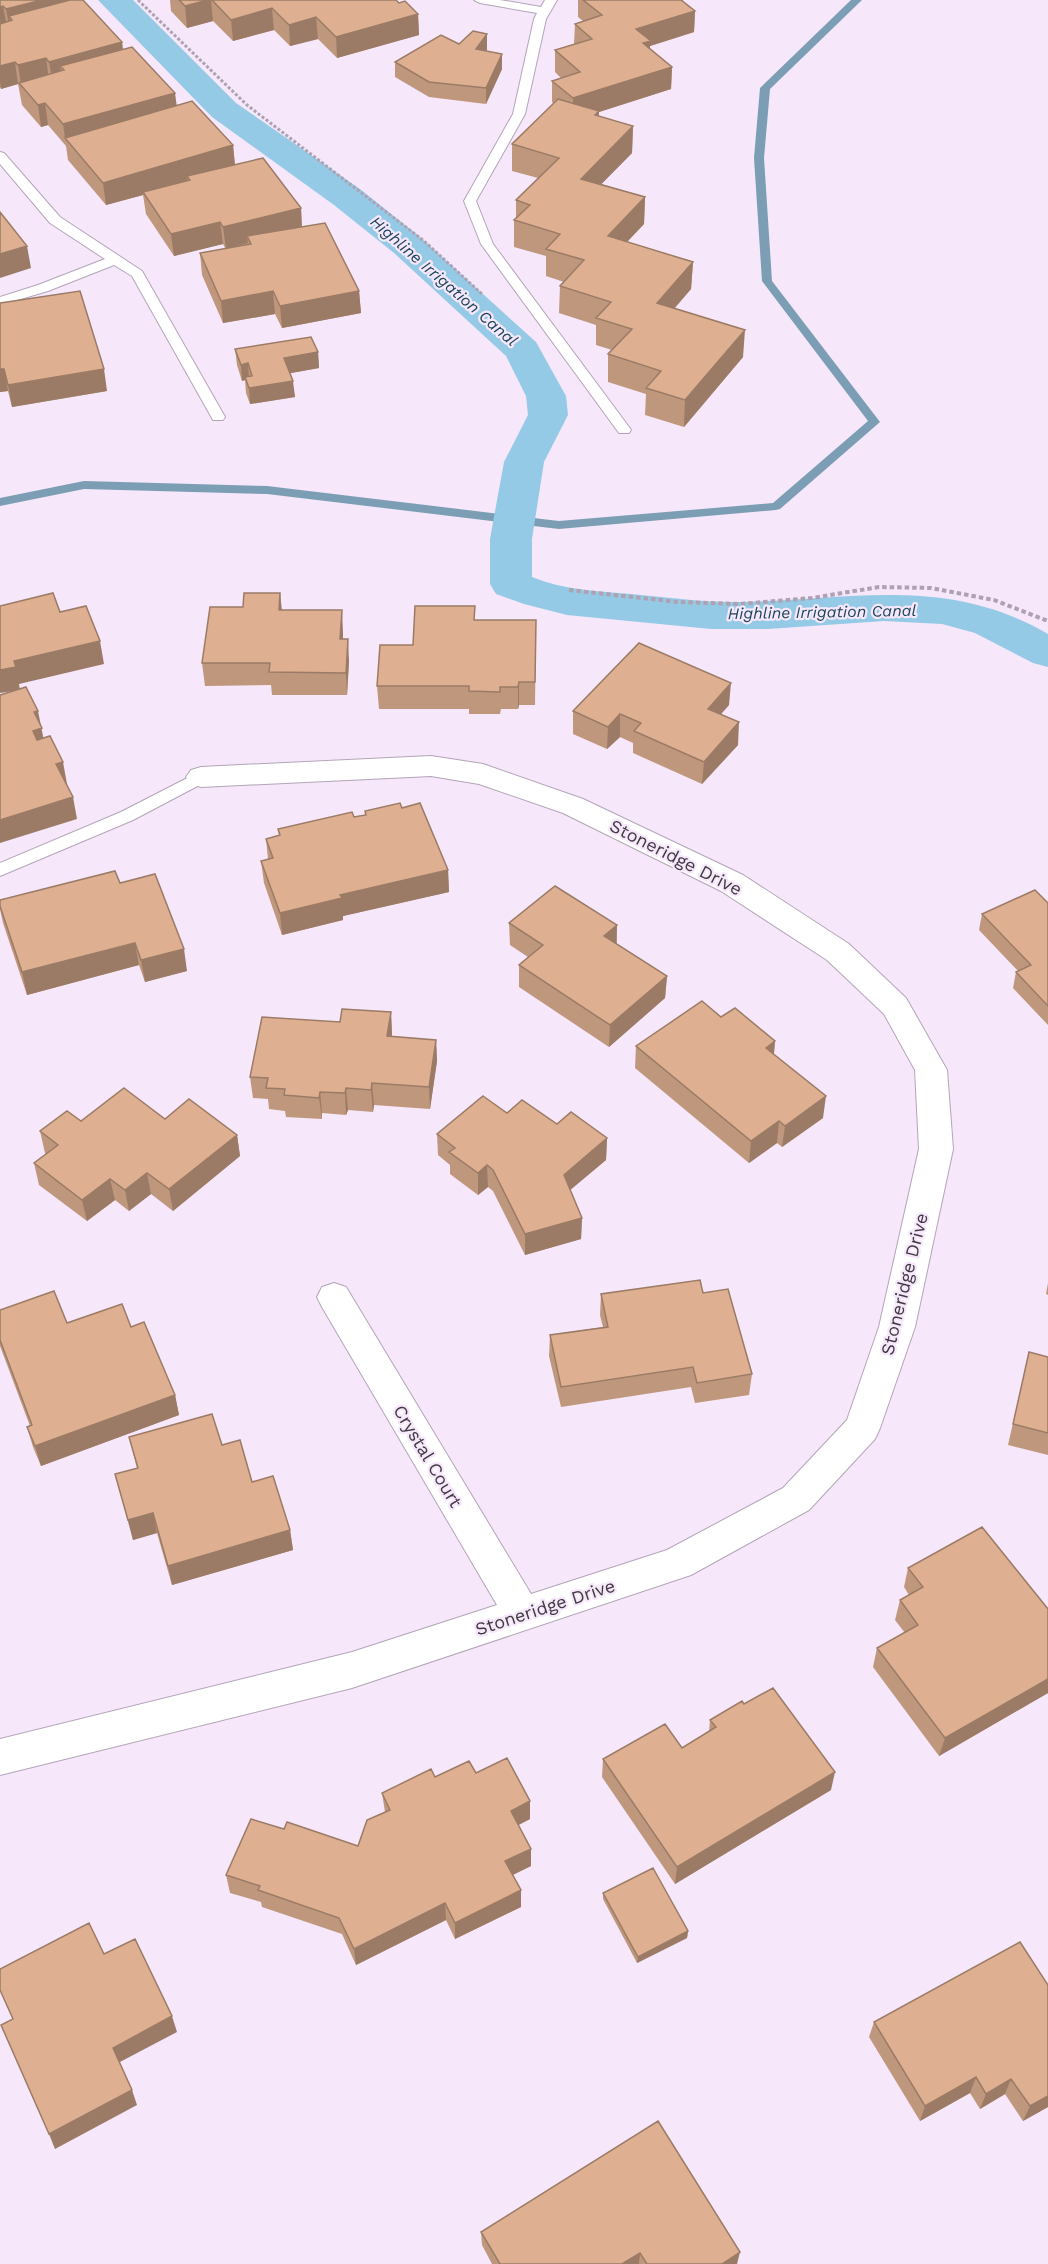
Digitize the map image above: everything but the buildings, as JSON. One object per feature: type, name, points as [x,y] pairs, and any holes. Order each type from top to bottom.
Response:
[{"type":"street","name":"Stoneridge Drive","points":[[0,1757],[352,1670],[678,1563],[796,1499],[862,1428],[897,1328],[936,1149],[931,1070],[894,1006],[838,952],[732,883],[573,806],[483,774],[431,766],[201,777]]},
{"type":"street","name":"Crystal Court","points":[[334,1297],[522,1614]]},
{"type":"lane","points":[[480,0],[548,6],[540,19],[519,114],[470,201],[487,244],[624,430]]},
{"type":"lane","points":[[0,156],[55,220],[137,274],[218,417]]},
{"type":"lane","points":[[0,301],[43,288],[114,260]]},
{"type":"lane","points":[[0,870],[127,816],[201,777]]},
{"type":"path","points":[[138,0],[247,105],[424,241],[491,303]]},
{"type":"path","points":[[569,590],[678,602],[740,604],[812,598],[879,587],[931,588],[994,600],[1048,621]]},
{"type":"waterway","name":"Highline Irrigation Canal","points":[[114,0],[224,110],[347,197],[407,245],[522,350],[546,396],[548,415],[524,462],[511,539],[511,584],[567,601],[711,615],[768,615],[884,607],[942,611],[970,616],[990,623],[1048,653]]},
{"type":"waterway","points":[[0,502],[84,485],[267,490],[559,525],[776,506],[874,422],[767,281],[759,158],[765,88],[857,0]]}]
